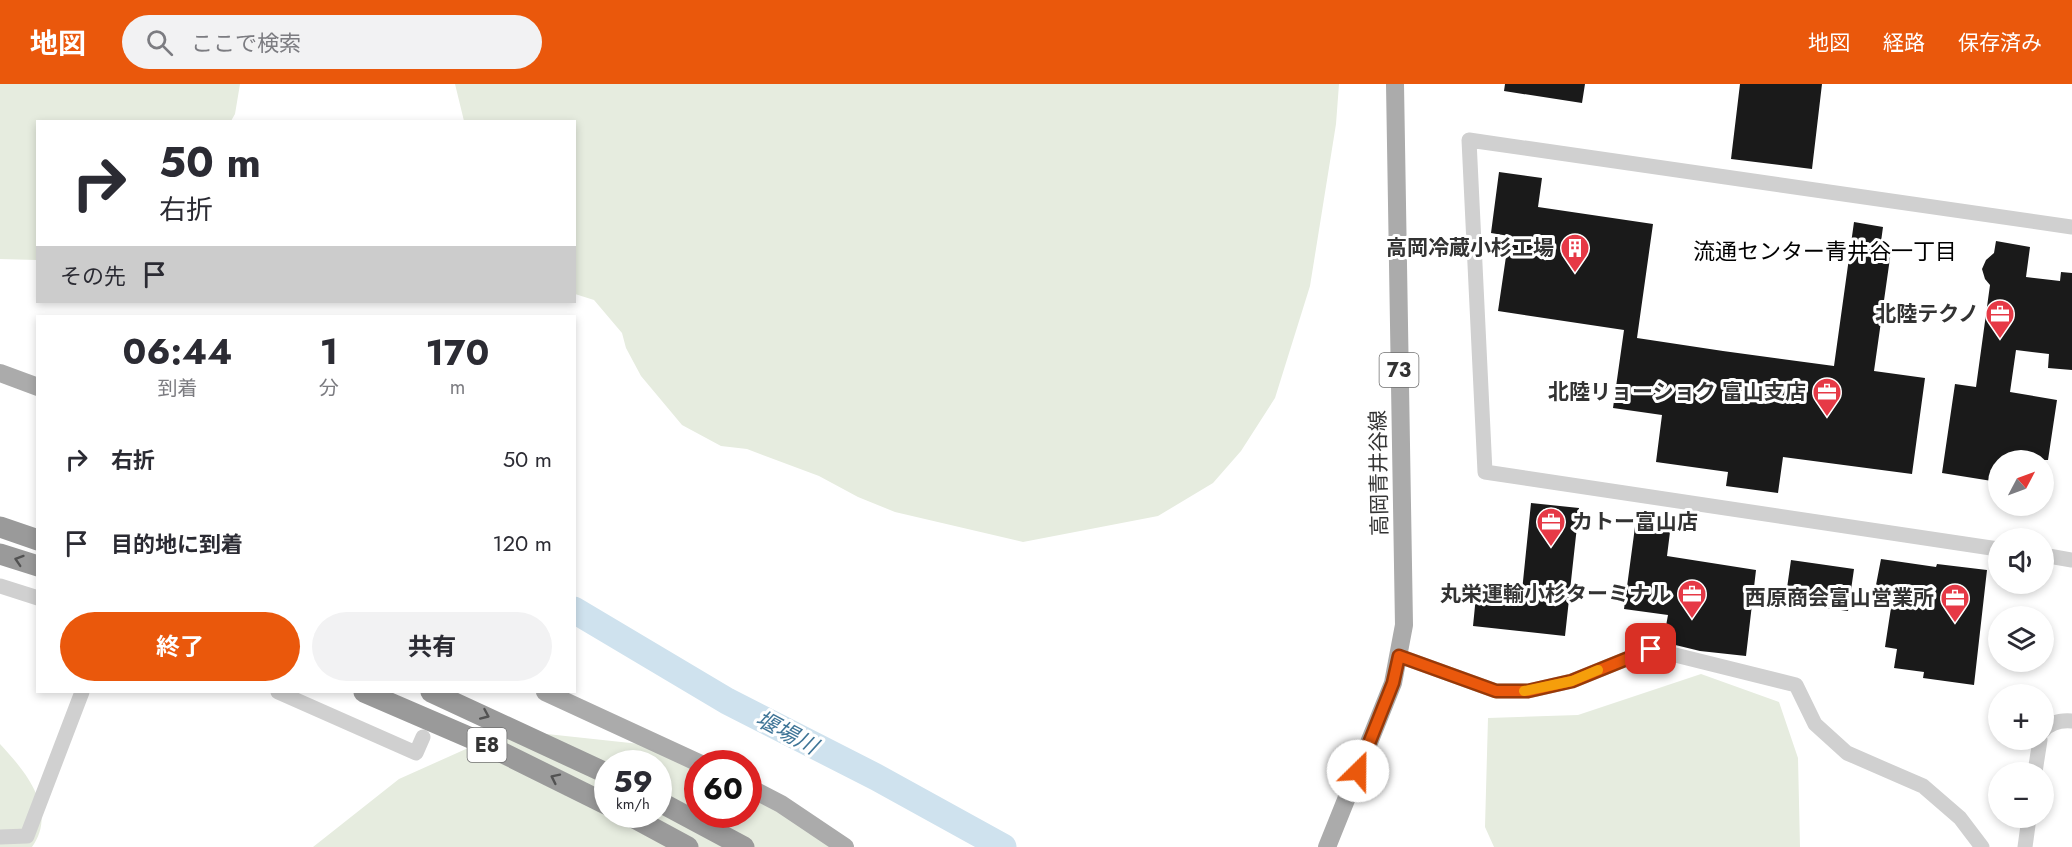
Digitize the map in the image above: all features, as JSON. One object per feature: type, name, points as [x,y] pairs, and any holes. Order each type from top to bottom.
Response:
[{"type":"highway","points":[[0,527],[36,539]]},
{"type":"highway","points":[[0,554],[36,565]]},
{"type":"highway","name":"E8","points":[[366,693],[487,745],[594,797]]},
{"type":"highway","name":"E8","points":[[433,693],[594,768]]},
{"type":"highway","points":[[672,808],[744,847]]},
{"type":"highway","points":[[653,828],[688,847]]},
{"type":"main road","name":"高岡青井谷線","points":[[1327,847],[1393,683],[1399,656],[1405,605],[1395,84]]},
{"type":"main road","points":[[0,373],[36,386]]},
{"type":"main road","points":[[548,693],[684,756]]},
{"type":"main road","points":[[762,794],[781,804],[845,847]]},
{"type":"street","points":[[1988,547],[1485,472],[1469,140],[2072,227]]},
{"type":"street","points":[[2054,557],[2072,560]]},
{"type":"street","points":[[0,586],[36,597]]},
{"type":"street","points":[[1399,656],[1496,691],[1528,691],[1572,681],[1651,649],[1796,685],[1815,724],[1847,753],[1923,786],[1960,818],[1982,847]]},
{"type":"street","points":[[0,837],[27,836],[82,693]]},
{"type":"street","points":[[280,693],[416,753],[423,737]]},
{"type":"street","points":[[2054,723],[2072,722]]},
{"type":"street","points":[[2025,847],[2028,828]]},
{"type":"shaded area","points":[[0,84],[240,84],[235,114],[232,120],[36,120],[36,260],[0,259]]},
{"type":"shaded area","points":[[455,84],[1339,84],[1336,124],[1310,286],[1275,398],[1241,451],[1213,483],[1158,516],[1023,542],[895,512],[858,497],[819,476],[747,449],[721,446],[682,425],[641,376],[626,348],[622,333],[594,300],[576,294],[576,120],[464,120]]},
{"type":"shaded area","points":[[1701,674],[1779,702],[1798,758],[1800,847],[1494,847],[1485,827],[1488,718],[1578,715]]},
{"type":"shaded area","points":[[547,734],[649,745],[659,750],[594,750],[594,828],[672,828],[672,756],[684,762],[684,828],[762,828],[762,802],[837,847],[313,847],[399,779],[486,740]]},
{"type":"shaded area","points":[[0,744],[20,767],[36,792],[42,819],[39,833],[32,847],[0,847]]},
{"type":"building","points":[[1505,84],[1585,84],[1582,103],[1504,91]]},
{"type":"building","points":[[1740,84],[1822,84],[1812,169],[1731,159]]},
{"type":"building","points":[[1499,172],[1542,178],[1538,207],[1653,224],[1637,338],[1723,351],[1834,366],[1854,222],[1883,227],[1880,249],[1891,251],[1874,371],[1925,378],[1912,474],[1783,457],[1778,493],[1726,486],[1728,472],[1656,462],[1662,415],[1613,408],[1624,330],[1498,311],[1509,236],[1491,233]]},
{"type":"building","points":[[1996,241],[2030,247],[2026,277],[2060,281],[2061,272],[2072,273],[2072,370],[2048,368],[2049,354],[2016,350],[2010,392],[2057,400],[2050,450],[1988,450],[1988,480],[1942,473],[1955,384],[1976,387],[1990,285],[1982,269],[1986,260],[1994,253]]},
{"type":"building","name":"カトー富山店","points":[[1531,503],[1579,508],[1565,636],[1473,626],[1477,586],[1522,591]]},
{"type":"building","points":[[1635,527],[1670,532],[1667,556],[1756,570],[1746,656],[1700,651],[1663,642],[1668,615],[1624,609]]},
{"type":"building","points":[[1881,559],[1936,567],[1937,564],[1987,570],[1974,685],[1923,678],[1924,672],[1894,668],[1897,649],[1885,647],[1894,588],[1876,585]]},
{"type":"building","points":[[1791,560],[1854,569],[1848,611],[1785,602]]},
{"type":"waterway","name":"堰場川","points":[[576,611],[727,701],[876,777],[1003,847]]},
{"type":"slow traffic","points":[[1524,691],[1572,681],[1598,670]]},
{"type":"place","name":"高岡冷蔵小杉工場","points":[[1575,274]]},
{"type":"place","name":"北陸テクノ","points":[[2000,340]]},
{"type":"place","name":"北陸リョーショク 富山支店","points":[[1827,418]]},
{"type":"place","name":"カトー富山店","points":[[1551,548]]},
{"type":"place","name":"丸栄運輸小杉ターミナル","points":[[1692,620]]},
{"type":"place","name":"西原商会富山営業所","points":[[1955,624]]},
{"type":"district","name":"流通センター青井谷一丁目","points":[[1825,251]]},
{"type":"route","points":[[1358,771],[1393,683],[1399,656],[1496,691],[1528,691],[1572,681],[1651,649]]}]
